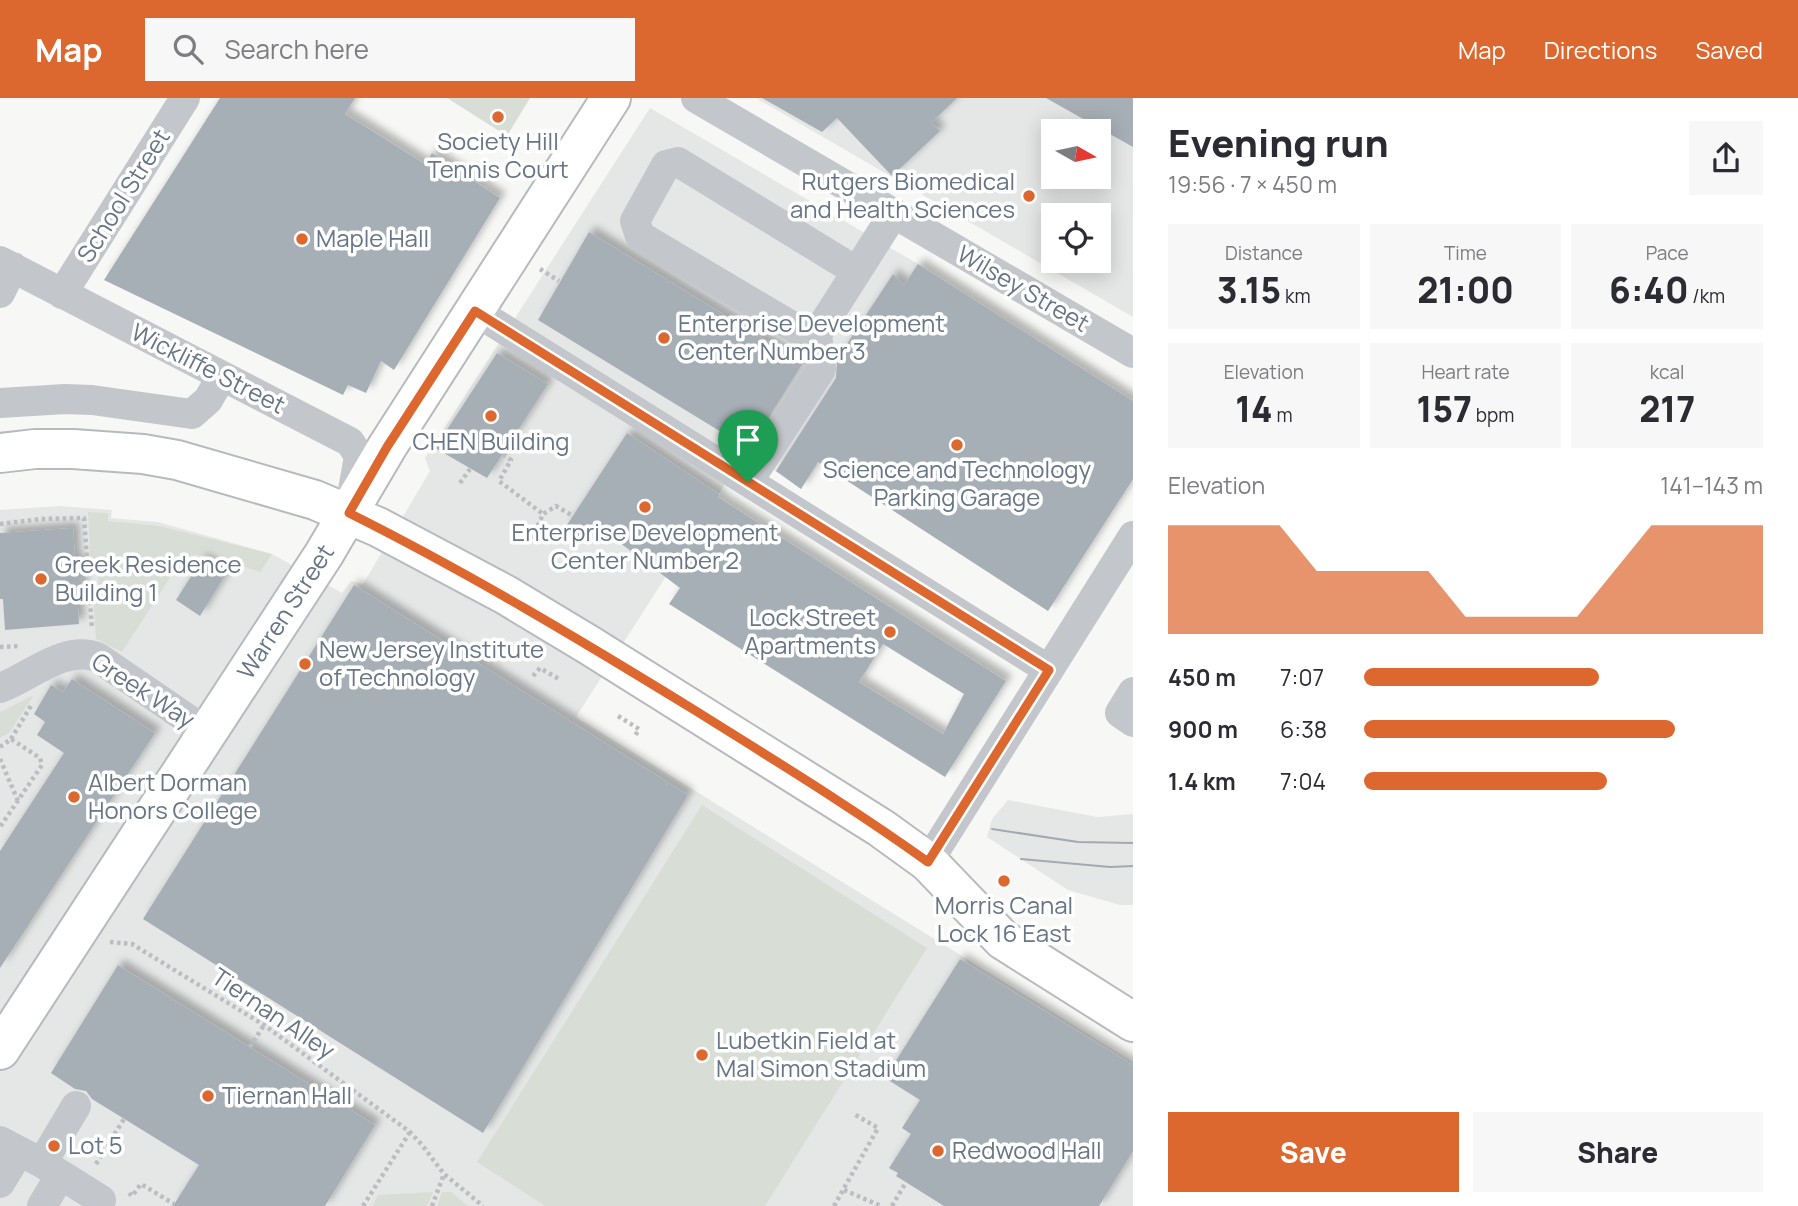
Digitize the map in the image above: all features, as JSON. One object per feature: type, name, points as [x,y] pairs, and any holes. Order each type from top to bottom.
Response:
[{"type":"main road","name":"Warren Street","points":[[0,1050],[208,733],[349,513],[387,447],[611,98]]},
{"type":"main road","points":[[0,453],[73,449],[143,454],[177,460],[275,488],[349,513],[506,595],[881,828],[928,862],[1003,940],[1133,1021]]},
{"type":"street","name":"School Street","points":[[62,294],[185,98]]},
{"type":"street","name":"Wilsey Street","points":[[696,98],[1133,353]]},
{"type":"street","points":[[748,482],[821,369],[809,332],[640,236],[635,221],[666,164],[678,162],[850,267]]},
{"type":"street","points":[[809,332],[850,267],[894,214]]},
{"type":"street","name":"Wickliffe Street","points":[[4,274],[62,294],[350,442],[359,456],[349,513]]},
{"type":"street","points":[[475,311],[1049,670]]},
{"type":"street","points":[[0,403],[92,400],[192,414],[208,400],[222,376]]},
{"type":"street","points":[[928,862],[1133,536]]},
{"type":"street","name":"Greek Way","points":[[0,688],[70,654],[85,653],[97,657],[208,733]]},
{"type":"street","points":[[1133,692],[1120,713],[1133,722]]},
{"type":"street","points":[[0,1183],[30,1158],[76,1106]]},
{"type":"street","points":[[30,1158],[42,1206]]},
{"type":"street","points":[[30,1158],[101,1200],[97,1206]]},
{"type":"path","points":[[540,270],[559,281]]},
{"type":"path","points":[[503,454],[510,460],[499,481],[543,514]]},
{"type":"path","points":[[460,483],[470,469]]},
{"type":"path","points":[[531,539],[543,514],[556,506],[573,516]]},
{"type":"path","points":[[0,524],[84,518],[93,628],[90,641]]},
{"type":"path","points":[[533,676],[540,668],[559,679]]},
{"type":"path","points":[[0,747],[11,739],[37,695]]},
{"type":"path","points":[[618,716],[639,729],[635,736]]},
{"type":"path","points":[[0,827],[42,765],[40,758],[11,739]]},
{"type":"path","points":[[0,759],[18,802]]},
{"type":"path","name":"Tiernan Alley","points":[[110,942],[132,944],[264,1025],[410,1132],[444,1174],[482,1206]]},
{"type":"path","points":[[250,1047],[264,1025]]},
{"type":"path","points":[[834,1206],[878,1128],[854,1114]]},
{"type":"path","points":[[92,1171],[124,1119]]},
{"type":"path","points":[[363,1206],[410,1132]]},
{"type":"path","points":[[432,1206],[444,1174]]},
{"type":"path","points":[[892,1206],[906,1182]]},
{"type":"path","points":[[844,1190],[881,1206]]},
{"type":"shaded area","name":"Society Hill Tennis Court","points":[[447,98],[530,98],[507,136]]},
{"type":"shaded area","name":"Rutgers Biomedical and Health Sciences","points":[[756,98],[1133,98],[1133,317],[1057,273],[1111,273],[1111,203],[1041,203],[1041,264]]},
{"type":"shaded area","name":"New Jersey Institute of Technology","points":[[650,108],[918,264],[1133,401],[1133,479],[1048,611],[819,462],[801,489],[746,451],[576,717],[1133,1062],[1133,1206],[0,1206],[0,510],[59,506],[112,510],[111,518],[158,522],[272,554],[342,593],[351,581],[363,584],[430,471],[425,458]]},
{"type":"shaded area","points":[[88,512],[108,513],[108,521],[159,526],[272,554],[260,572],[210,556],[190,556],[182,559],[122,652],[96,639],[93,594],[98,585],[99,573],[90,554]]},
{"type":"shaded area","points":[[34,695],[9,733],[0,738],[0,712]]},
{"type":"shaded area","points":[[1008,800],[1097,817],[1133,814],[1133,905],[1120,905],[1068,890],[987,837],[992,819]]},
{"type":"shaded area","name":"Lubetkin Field at Mal Simon Stadium","points":[[702,805],[927,948],[765,1206],[545,1206],[477,1162]]},
{"type":"shaded area","points":[[433,1192],[427,1206],[372,1206],[378,1195]]},
{"type":"shaded area","points":[[442,1192],[451,1192],[468,1206],[437,1206]]},
{"type":"building","name":"Maple Hall","points":[[220,98],[355,98],[345,114],[425,164],[432,153],[500,198],[394,370],[381,361],[366,393],[348,385],[343,395],[104,280]]},
{"type":"building","points":[[762,98],[957,98],[931,123],[940,131],[892,176],[837,118],[822,132]]},
{"type":"building","points":[[1046,98],[1133,98],[1133,147],[1111,135],[1111,119],[1083,119]]},
{"type":"building","name":"Enterprise Development Center Number 3","points":[[589,232],[803,363],[749,449],[538,320]]},
{"type":"building","name":"Science and Technology Parking Garage","points":[[918,264],[1133,401],[1133,479],[1048,611],[818,462],[801,489],[776,471],[836,378],[837,359],[893,274],[904,285]]},
{"type":"building","name":"CHEN Building","points":[[497,353],[548,384],[487,478],[435,448]]},
{"type":"building","name":"Lock Street Apartments","points":[[627,433],[720,495],[718,497],[1006,681],[945,777],[669,604],[680,588],[599,527],[589,543],[565,528]],"holes":[[[883,644],[964,694],[943,734],[859,682]]]},
{"type":"building","name":"Greek Residence Building 1","points":[[73,528],[75,560],[80,560],[82,593],[77,593],[79,624],[5,630],[3,599],[0,599],[0,533]]},
{"type":"building","points":[[202,559],[226,574],[200,616],[176,600]]},
{"type":"building","points":[[354,585],[688,795],[483,1133],[143,919]]},
{"type":"building","name":"Albert Dorman Honors College","points":[[72,679],[155,733],[0,968],[0,851],[64,753],[37,735],[45,722],[34,714],[51,685],[63,692]]},
{"type":"building","points":[[960,959],[1133,1065],[1133,1151],[1099,1206],[944,1206],[896,1176],[898,1173],[889,1168],[911,1134],[902,1128],[920,1100],[885,1078]]},
{"type":"building","name":"Tiernan Hall","points":[[118,965],[375,1125],[325,1206],[173,1206],[199,1165],[92,1099],[86,1091],[75,1089],[51,1073]]},
{"type":"tram line","points":[[992,829],[1078,842],[1133,843]]},
{"type":"tram line","points":[[1021,859],[1110,867],[1133,866]]},
{"type":"place","name":"Society Hill Tennis Court","points":[[498,117]]},
{"type":"place","name":"Rutgers Biomedical and Health Sciences","points":[[1029,196]]},
{"type":"place","name":"Maple Hall","points":[[302,239]]},
{"type":"place","name":"Enterprise Development Center Number 3","points":[[664,338]]},
{"type":"place","name":"CHEN Building","points":[[491,416]]},
{"type":"place","name":"Science and Technology Parking Garage","points":[[957,445]]},
{"type":"place","name":"Enterprise Development Center Number 2","points":[[645,507]]},
{"type":"place","name":"Greek Residence Building 1","points":[[41,579]]},
{"type":"place","name":"Lock Street Apartments","points":[[890,632]]},
{"type":"place","name":"New Jersey Institute of Technology","points":[[305,664]]},
{"type":"place","name":"Albert Dorman Honors College","points":[[74,797]]},
{"type":"place","name":"Morris Canal Lock 16 East","points":[[1004,881]]},
{"type":"place","name":"Lubetkin Field at Mal Simon Stadium","points":[[702,1055]]},
{"type":"place","name":"Tiernan Hall","points":[[208,1096]]},
{"type":"place","name":"Lot 5","points":[[54,1146]]},
{"type":"place","name":"Redwood Hall","points":[[938,1151]]},
{"type":"route","points":[[475,311],[748,482],[1049,670],[928,862],[881,828],[589,645],[506,595],[349,513],[387,447],[475,311]]}]
